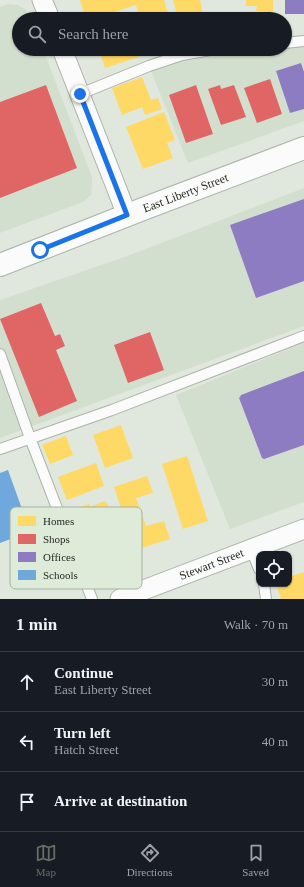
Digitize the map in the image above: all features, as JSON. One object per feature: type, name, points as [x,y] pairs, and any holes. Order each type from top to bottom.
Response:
[{"type":"main road","name":"East Liberty Street","points":[[0,265],[304,148]]},
{"type":"street","points":[[42,0],[47,12]]},
{"type":"street","points":[[65,56],[127,215]]},
{"type":"street","name":"Stewart Street","points":[[120,599],[304,529]]},
{"type":"lane","points":[[292,42],[304,41]]},
{"type":"lane","points":[[80,94],[149,66],[179,56]]},
{"type":"lane","points":[[0,449],[112,410],[304,336]]},
{"type":"lane","points":[[0,354],[57,507]]},
{"type":"lane","points":[[251,549],[256,562]]},
{"type":"lane","points":[[264,587],[266,599]]},
{"type":"lane","points":[[88,589],[92,599]]},
{"type":"shaded area","points":[[8,4],[18,5],[27,12],[12,12],[12,56],[46,56],[92,177],[92,186],[91,195],[83,202],[0,233],[0,7]]},
{"type":"shaded area","points":[[304,41],[304,121],[188,163],[149,66],[187,56],[292,56],[292,42]]},
{"type":"shaded area","points":[[304,188],[304,326],[0,438],[0,300],[133,254]]},
{"type":"shaded area","points":[[304,343],[304,502],[230,529],[176,395]]},
{"type":"building: Homes","points":[[80,0],[164,0],[168,12],[138,12],[136,5],[114,12],[84,12]]},
{"type":"building: Homes","points":[[173,0],[200,0],[203,12],[176,12]]},
{"type":"building: Homes","points":[[246,0],[273,0],[273,12],[256,11],[257,6],[246,6]]},
{"type":"building: Homes","points":[[101,56],[142,56],[105,68]]},
{"type":"building: Homes","points":[[142,77],[151,100],[158,98],[162,109],[145,115],[142,107],[122,115],[112,88]]},
{"type":"building: Homes","points":[[164,112],[175,140],[167,143],[173,158],[143,169],[126,127]]},
{"type":"building: Homes","points":[[121,425],[133,458],[105,468],[93,435]]},
{"type":"building: Homes","points":[[66,436],[73,455],[50,464],[42,445]]},
{"type":"building: Homes","points":[[187,456],[208,521],[183,529],[162,464]]},
{"type":"building: Homes","points":[[96,463],[104,486],[67,500],[58,477]]},
{"type":"building: Homes","points":[[147,476],[153,493],[136,498],[139,507],[121,507],[114,487]]},
{"type":"building: Homes","points":[[105,501],[109,507],[90,507]]},
{"type":"building: Homes","points":[[89,504],[90,507],[82,507],[82,506]]},
{"type":"building: Homes","points":[[142,515],[146,526],[164,521],[170,539],[142,548]]},
{"type":"building: Homes","points":[[304,572],[304,599],[281,599],[277,587],[292,587],[292,576]]},
{"type":"building: Shops","points":[[270,79],[282,114],[257,123],[244,88]]},
{"type":"building: Shops","points":[[46,85],[77,168],[0,198],[0,102]]},
{"type":"building: Shops","points":[[196,85],[213,134],[186,143],[169,95]]},
{"type":"building: Shops","points":[[220,85],[221,89],[234,85],[246,117],[221,125],[208,89]]},
{"type":"building: Shops","points":[[41,303],[55,336],[60,334],[65,346],[56,350],[77,401],[39,417],[0,319]]},
{"type":"building: Shops","points":[[150,332],[164,370],[128,383],[114,345]]},
{"type":"building: Offices","points":[[285,0],[304,0],[304,14],[292,14],[292,12],[285,12]]},
{"type":"building: Offices","points":[[301,63],[304,72],[304,109],[290,113],[276,71]]},
{"type":"building: Offices","points":[[304,199],[304,281],[256,298],[230,225]]},
{"type":"building: Offices","points":[[304,371],[304,445],[264,459],[262,458],[239,398],[241,395]]},
{"type":"building: Schools","points":[[8,470],[21,507],[10,507],[10,539],[0,543],[0,473]]},
{"type":"route","points":[[40,250],[127,215],[80,94]]}]
